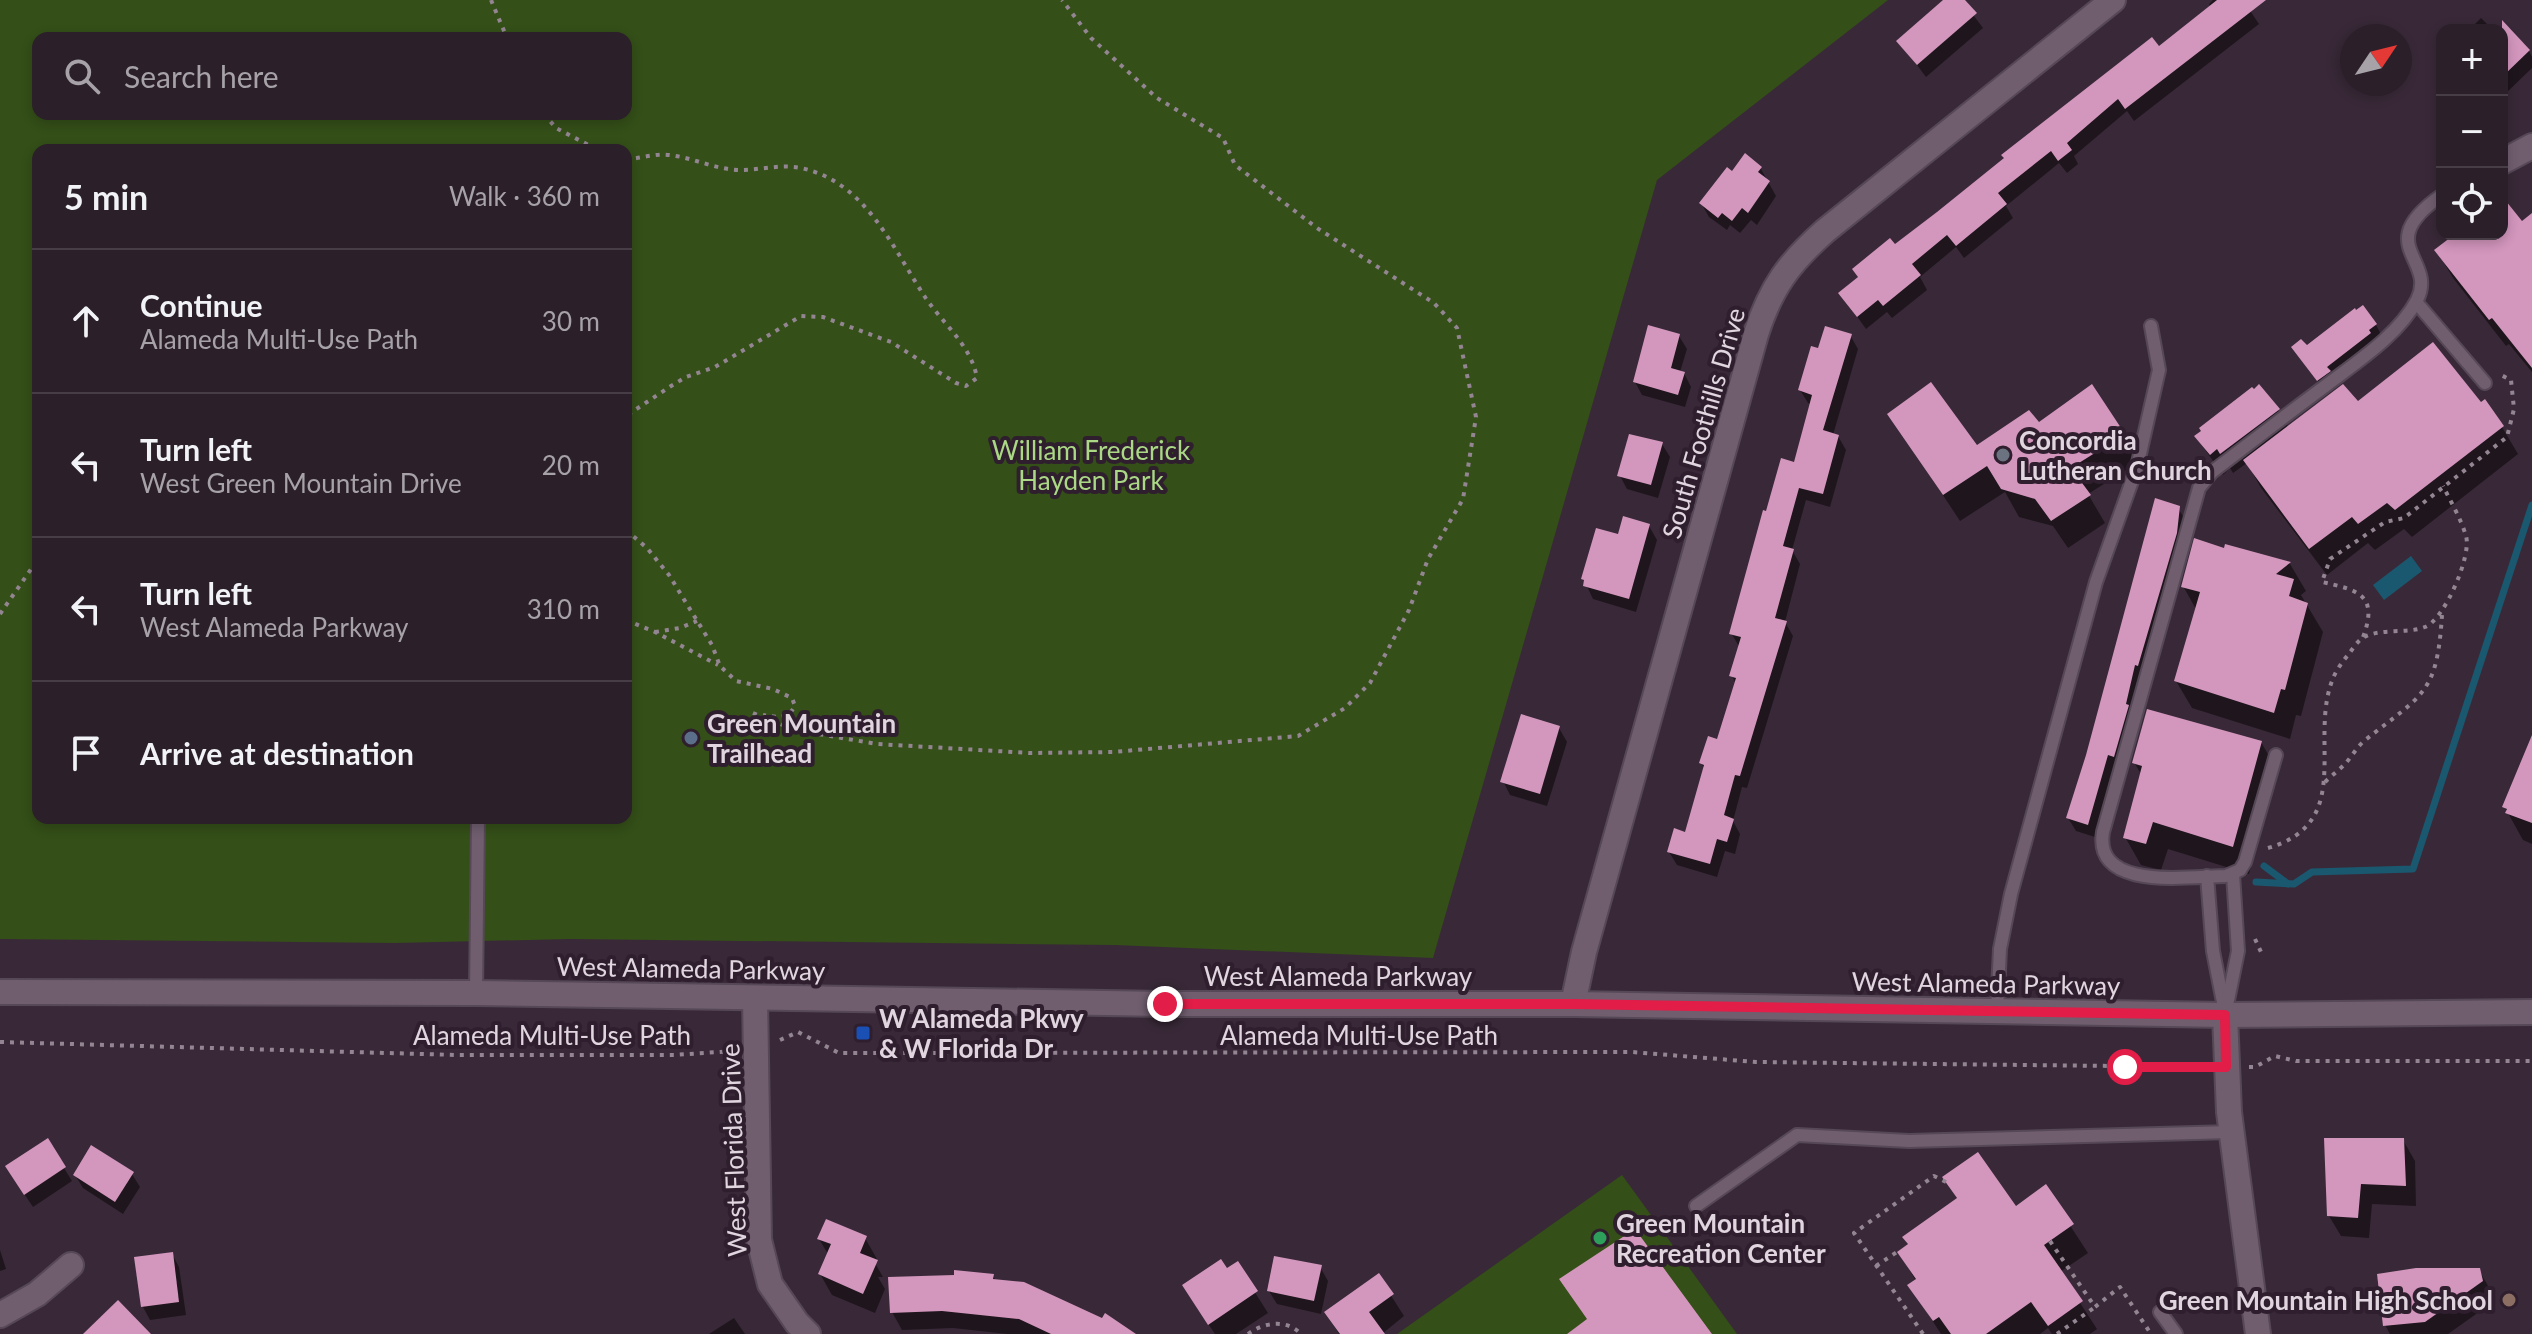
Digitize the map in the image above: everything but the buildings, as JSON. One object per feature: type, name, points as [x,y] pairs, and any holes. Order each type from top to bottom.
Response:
[{"type":"main road","name":"South Foothills Drive","points":[[1573,1004],[1584,952],[1752,348],[1762,314],[1778,280],[1825,231],[2113,0]]},
{"type":"main road","points":[[2508,159],[2532,146]]},
{"type":"main road","name":"West Alameda Parkway","points":[[0,992],[476,993],[1165,1004],[1573,1004],[2225,1015],[2532,1012]]},
{"type":"main road","name":"West Florida Drive","points":[[755,998],[759,1240],[770,1284],[808,1334]]},
{"type":"main road","points":[[2225,1015],[2231,1132],[2254,1331]]},
{"type":"main road","points":[[0,1315],[37,1294],[71,1265]]},
{"type":"lane","points":[[2276,755],[2249,853],[2240,870],[2233,874],[2207,876],[2148,876],[2127,874],[2108,859],[2102,845],[2103,832],[2199,488],[2212,472],[2368,353],[2416,302],[2421,283],[2408,233],[2411,224],[2436,200]]},
{"type":"lane","points":[[2416,302],[2485,383]]},
{"type":"lane","points":[[1997,1011],[2000,949],[2011,894],[2096,582],[2137,467],[2159,370],[2151,326]]},
{"type":"lane","points":[[476,993],[478,824]]},
{"type":"lane","points":[[2225,1015],[2238,951],[2233,874]]},
{"type":"lane","points":[[2207,876],[2213,951],[2225,1015]]},
{"type":"lane","points":[[1696,1206],[1797,1135],[1909,1141],[2231,1132]]},
{"type":"lane","points":[[2160,1312],[2176,1334]]},
{"type":"path","points":[[491,0],[504,32]]},
{"type":"path","points":[[632,622],[720,666],[736,681],[784,693],[792,698],[795,706],[791,714],[781,718],[753,713],[795,730],[877,744],[1030,753],[1113,752],[1298,736],[1345,708],[1370,683],[1409,610],[1428,559],[1463,499],[1476,417],[1457,328],[1434,303],[1317,228],[1235,165],[1223,138],[1157,98],[1091,38],[1062,0]]},
{"type":"path","points":[[549,120],[556,128],[587,144]]},
{"type":"path","points":[[632,158],[666,154],[728,169],[802,168],[837,182],[853,193],[872,214],[935,312],[964,346],[977,378],[966,386],[956,383],[891,342],[823,317],[801,316],[715,367],[671,386],[632,412]]},
{"type":"path","points":[[2265,856],[2268,848],[2286,843],[2320,809],[2325,782],[2325,711],[2332,680],[2363,637],[2370,618],[2366,600],[2353,589],[2322,582],[2330,559],[2385,522],[2404,518],[2507,437],[2514,409],[2511,380],[2497,373]]},
{"type":"path","points":[[2325,782],[2344,766],[2360,744],[2410,706],[2429,686],[2439,654],[2442,612],[2464,562],[2468,539],[2443,486]]},
{"type":"path","points":[[632,535],[669,575],[712,645],[720,666]]},
{"type":"path","points":[[0,614],[32,568]]},
{"type":"path","points":[[2363,637],[2427,627],[2442,612]]},
{"type":"path","points":[[655,632],[680,628],[697,621]]},
{"type":"path","points":[[2252,933],[2261,952]]},
{"type":"path","name":"Alameda Multi-Use Path","points":[[0,1042],[457,1055],[674,1055],[757,1050],[798,1032],[839,1053],[1632,1052],[1756,1062],[2226,1067],[2255,1067],[2275,1056],[2296,1061],[2532,1061]]},
{"type":"path","points":[[1923,1334],[1854,1233],[1934,1176],[1946,1182]]},
{"type":"path","points":[[2050,1241],[2095,1307]]},
{"type":"path","points":[[1876,1266],[1897,1252]]},
{"type":"path","points":[[2057,1334],[2120,1287],[2151,1334]]},
{"type":"path","points":[[1248,1334],[1276,1323],[1297,1329],[1301,1334]]},
{"type":"green space","name":"William Frederick Hayden Park","points":[[0,0],[1888,0],[1657,180],[1433,958],[1115,945],[570,939],[395,943],[0,939]]},
{"type":"green space","name":"Green Mountain Recreation Center","points":[[1622,1175],[1737,1334],[1397,1334]]},
{"type":"water","points":[[2411,556],[2422,571],[2384,600],[2373,585]]},
{"type":"waterway","points":[[2256,882],[2294,884],[2312,872],[2413,869],[2532,505]]},
{"type":"waterway","points":[[2264,866],[2288,884]]},
{"type":"place","name":"Concordia Lutheran Church","points":[[2003,455]]},
{"type":"place","name":"Green Mountain Trailhead","points":[[691,738]]},
{"type":"place","name":"W Alameda Pkwy & W Florida Dr","points":[[863,1033]]},
{"type":"place","name":"Green Mountain Recreation Center","points":[[1600,1238]]},
{"type":"place","name":"Green Mountain High School","points":[[2509,1300]]},
{"type":"route","points":[[1165,1004],[1573,1004],[2225,1015],[2226,1067],[2125,1067]]}]
